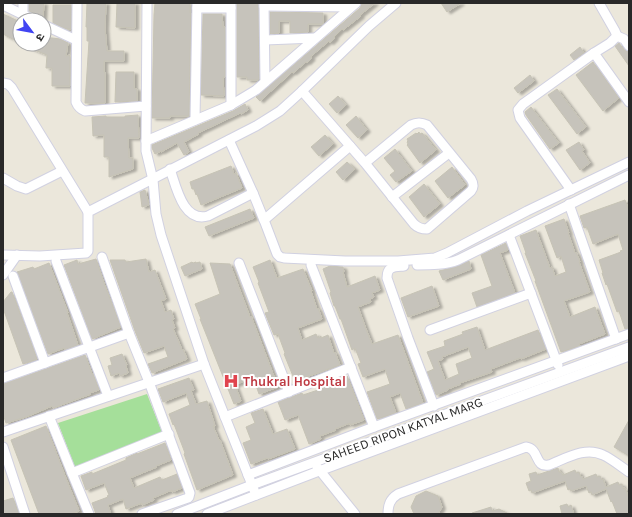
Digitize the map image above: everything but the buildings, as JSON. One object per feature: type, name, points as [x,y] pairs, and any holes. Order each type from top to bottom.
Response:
[{"type":"street","points":[[77,3],[76,102],[78,106],[85,111],[146,106]]},
{"type":"street","points":[[147,3],[146,151],[152,180],[156,214],[161,234],[204,364],[256,495]]},
{"type":"street","points":[[88,212],[256,126],[280,111],[369,26],[396,3]]},
{"type":"street","points":[[599,3],[617,36],[624,39],[629,46]]},
{"type":"street","points":[[265,82],[264,4],[350,5]]},
{"type":"street","points":[[3,5],[19,12]]},
{"type":"street","points":[[195,120],[197,5],[231,5],[231,105]]},
{"type":"street","points":[[146,141],[231,105],[256,90],[316,38],[350,5]]},
{"type":"street","points":[[52,29],[76,40]]},
{"type":"street","points":[[572,190],[520,118],[518,110],[523,104],[610,43],[617,36]]},
{"type":"street","points":[[265,40],[316,38]]},
{"type":"street","points":[[594,53],[629,102]]},
{"type":"street","points":[[3,255],[40,256],[86,254],[88,251],[88,212],[12,88],[5,81]]},
{"type":"street","points":[[302,91],[365,162],[418,228],[427,229],[474,188],[474,184],[471,179],[427,126],[422,123],[411,125],[365,162]]},
{"type":"street","points":[[228,140],[253,193],[277,254],[284,258],[345,261],[390,261],[435,258],[527,211],[629,162]]},
{"type":"street","points":[[264,220],[350,146]]},
{"type":"street","points":[[392,197],[449,153]]},
{"type":"street","points":[[170,169],[184,206],[188,211],[196,215],[205,217],[208,216],[253,193]]},
{"type":"street","points":[[3,178],[26,189],[62,171]]},
{"type":"street","points":[[434,406],[387,278],[389,270],[392,267],[444,264],[451,262],[569,204],[628,178]]},
{"type":"street","points":[[569,204],[616,339]]},
{"type":"street","points":[[508,235],[561,372]]},
{"type":"street","points":[[3,275],[17,255]]},
{"type":"street","points":[[102,257],[129,333],[169,434],[190,495],[188,498],[142,514]]},
{"type":"street","points":[[56,261],[88,348],[108,396]]},
{"type":"street","points":[[239,262],[289,392]]},
{"type":"street","points":[[311,265],[374,427]]},
{"type":"street","points":[[13,276],[45,363]]},
{"type":"street","points":[[430,330],[531,293]]},
{"type":"street","points":[[3,378],[129,333]]},
{"type":"street","points":[[248,475],[374,427],[629,334]]},
{"type":"street","name":"SAHEED RIPON KATYAL MARG","points":[[177,514],[252,485],[629,347]]},
{"type":"street","name":"SAHEED RIPON KATYAL MARG","points":[[207,514],[629,356]]},
{"type":"street","points":[[3,432],[204,364]]},
{"type":"street","points":[[225,416],[351,367]]},
{"type":"street","points":[[49,416],[89,514]]},
{"type":"street","points":[[72,473],[169,434]]},
{"type":"street","points":[[3,447],[24,514]]},
{"type":"street","points":[[388,514],[391,499],[398,494],[526,447],[535,452],[539,463],[545,466],[581,453],[594,452],[602,454],[629,472]]},
{"type":"street","points":[[314,463],[355,514]]},
{"type":"green space","points":[[147,394],[162,432],[75,467],[58,423]]},
{"type":"place","name":"Thukral Hospital","points":[[231,381]]}]
